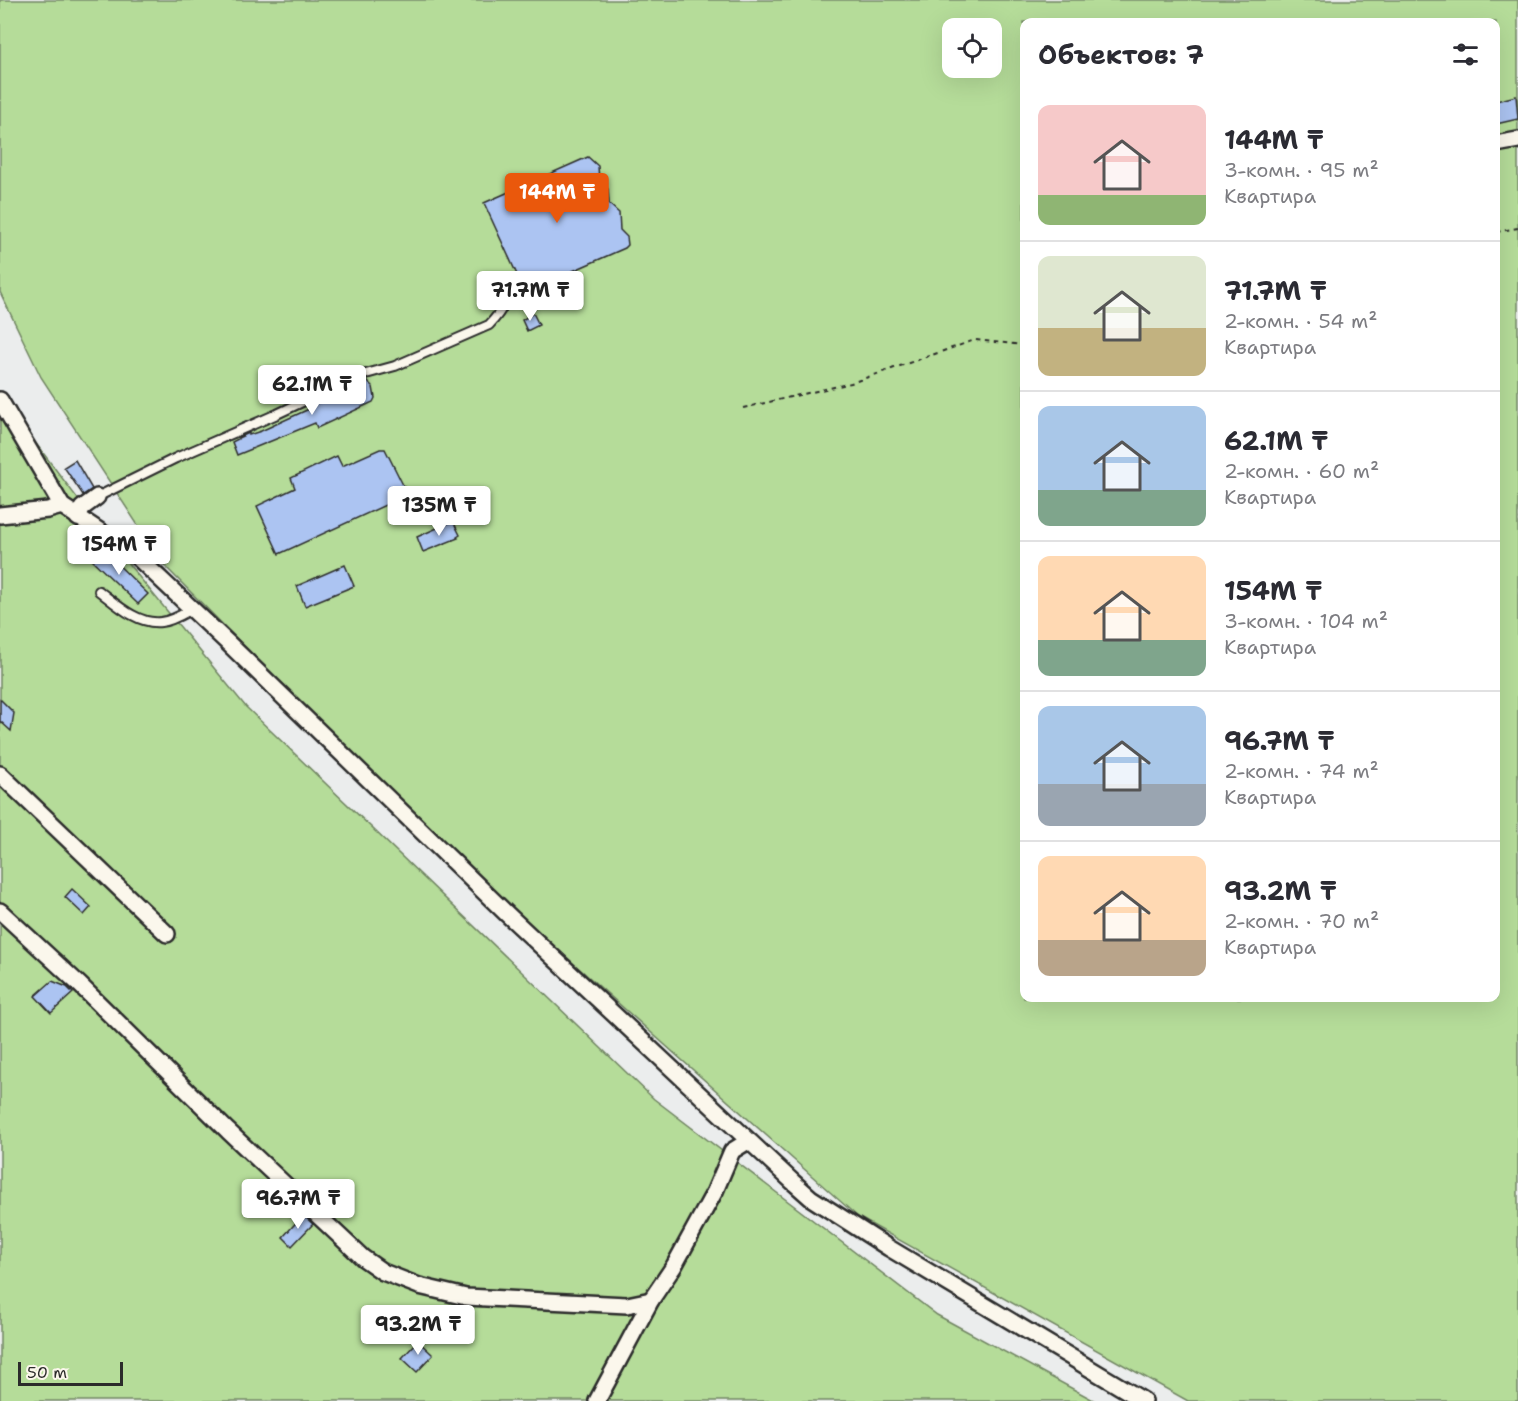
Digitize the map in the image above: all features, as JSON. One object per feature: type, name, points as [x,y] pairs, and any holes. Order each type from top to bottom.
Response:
[{"type":"street","points":[[1500,143],[1518,140]]},
{"type":"street","points":[[0,400],[62,506],[134,554],[508,915],[811,1198],[889,1248],[1144,1401]]},
{"type":"street","points":[[78,518],[82,508],[97,497]]},
{"type":"street","points":[[0,515],[48,510],[62,506]]},
{"type":"street","points":[[0,774],[167,934]]},
{"type":"street","points":[[0,911],[80,985],[228,1131],[363,1258],[383,1272],[419,1286],[466,1297],[627,1305],[651,1300]]},
{"type":"street","points":[[597,1401],[651,1300],[674,1266],[715,1191],[732,1151],[748,1141]]},
{"type":"lane","points":[[97,497],[176,458],[355,377],[395,366],[489,325],[501,313],[507,296],[508,279]]},
{"type":"lane","points":[[99,591],[130,614],[148,622],[162,622],[192,609]]},
{"type":"path","points":[[1500,231],[1518,228]]},
{"type":"path","points":[[743,408],[851,382],[975,340],[1020,345]]},
{"type":"green space","points":[[0,0],[1518,0],[1518,1401],[1188,1401],[858,1217],[526,921],[336,739],[164,565],[41,377],[0,292]]},
{"type":"green space","points":[[0,396],[112,544],[246,707],[654,1099],[937,1315],[1095,1401],[0,1401]]},
{"type":"building","points":[[1516,96],[1518,119],[1500,123],[1500,100]]},
{"type":"building","points":[[588,157],[598,166],[599,180],[608,189],[609,204],[619,213],[620,230],[627,237],[628,245],[525,292],[484,203]]},
{"type":"building","points":[[533,313],[539,325],[527,331],[522,320]]},
{"type":"building","points":[[366,380],[373,387],[375,398],[373,402],[317,428],[315,423],[237,455],[232,442],[238,438],[261,431],[309,409],[308,406]]},
{"type":"building","points":[[380,449],[385,449],[406,491],[405,496],[279,554],[257,506],[295,488],[291,478],[337,456],[342,466]]},
{"type":"building","points":[[75,460],[92,489],[83,495],[64,467]]},
{"type":"building","points":[[453,521],[460,535],[458,538],[423,552],[417,537]]},
{"type":"building","points":[[100,547],[148,594],[138,604],[90,558]]},
{"type":"building","points":[[345,565],[354,586],[305,606],[297,586]]},
{"type":"building","points":[[0,699],[14,713],[11,731],[0,721]]},
{"type":"building","points":[[72,889],[91,907],[84,915],[65,897]]},
{"type":"building","points":[[52,981],[67,987],[73,993],[51,1013],[35,996]]},
{"type":"building","points":[[303,1215],[313,1224],[292,1246],[283,1237]]},
{"type":"building","points":[[418,1341],[433,1355],[417,1372],[402,1358]]}]
